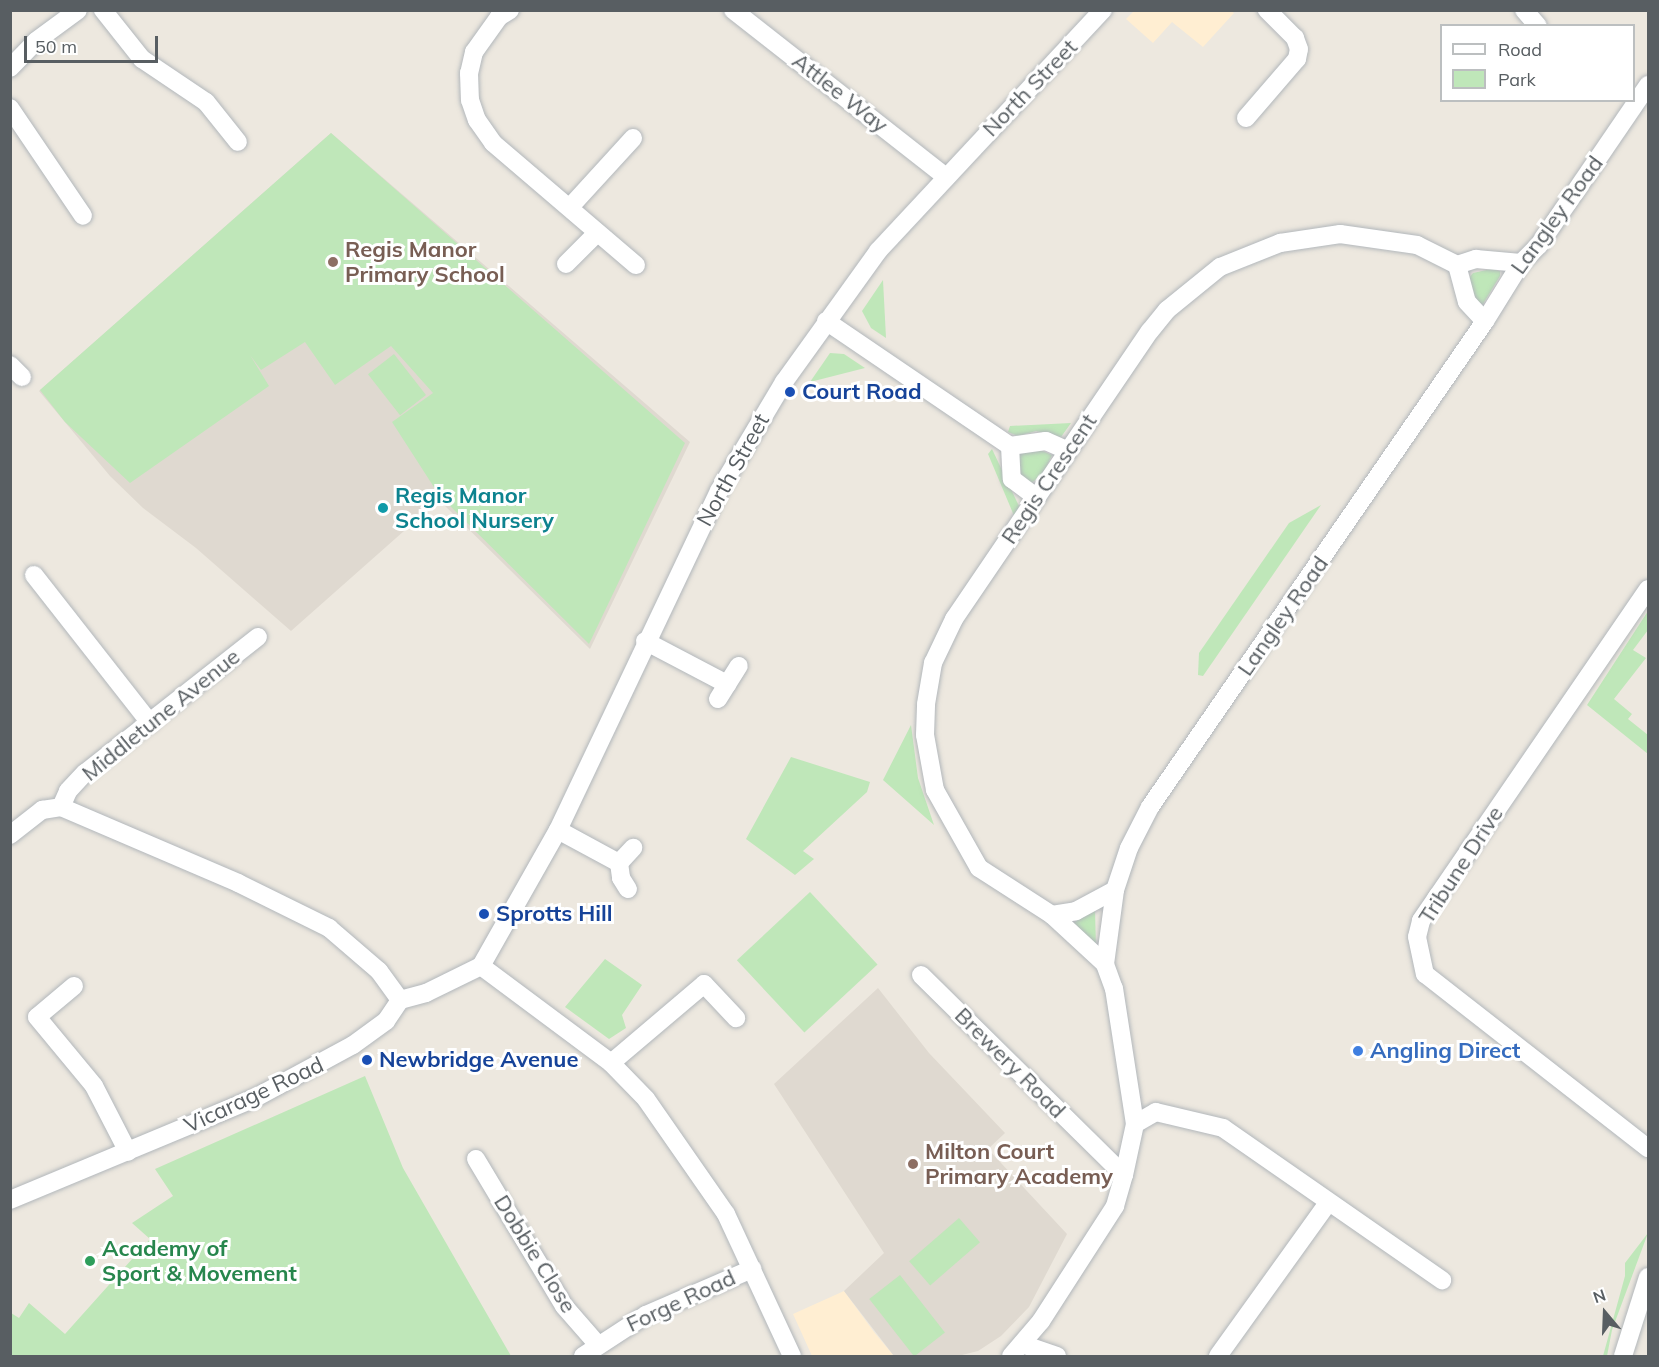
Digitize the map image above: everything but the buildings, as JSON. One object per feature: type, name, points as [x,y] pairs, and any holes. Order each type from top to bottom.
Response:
[{"type":"street","points":[[10,68],[36,42],[78,10]]},
{"type":"street","points":[[103,10],[142,59],[206,102],[238,142]]},
{"type":"street","points":[[510,10],[499,17],[474,52],[469,73],[470,100],[477,120],[493,143],[571,206],[597,233],[636,265]]},
{"type":"street","name":"Attlee Way","points":[[734,10],[946,177]]},
{"type":"street","name":"North Street","points":[[481,966],[558,830],[645,642],[735,461],[826,321],[878,251],[1103,10]]},
{"type":"street","points":[[1246,118],[1297,59],[1299,49],[1295,38],[1267,10]]},
{"type":"street","points":[[1524,10],[1536,24]]},
{"type":"street","name":"Langley Road","points":[[1017,1350],[1115,1206],[1124,1175],[1135,1124],[1114,989],[1105,964],[1115,890],[1129,848],[1150,807],[1485,321],[1521,263],[1539,245],[1634,102]]},
{"type":"street","points":[[10,108],[83,216]]},
{"type":"street","points":[[571,206],[633,138]]},
{"type":"street","points":[[566,264],[597,233]]},
{"type":"street","name":"Regis Crescent","points":[[1105,964],[1052,915],[979,868],[935,790],[925,735],[929,681],[939,645],[1068,451],[1167,310],[1201,281],[1241,255],[1280,243],[1340,234],[1417,245],[1457,265]]},
{"type":"street","points":[[1485,321],[1467,302],[1457,265],[1476,259],[1521,263]]},
{"type":"street","points":[[826,321],[1010,446],[1046,441],[1068,451]]},
{"type":"street","points":[[1010,446],[1012,479],[1037,498]]},
{"type":"street","points":[[34,575],[150,723]]},
{"type":"street","name":"Tribune Drive","points":[[1648,589],[1421,921],[1417,937],[1425,974],[1648,1148]]},
{"type":"street","name":"Middletune Avenue","points":[[61,807],[68,791],[86,773],[258,637]]},
{"type":"street","points":[[645,642],[722,691],[739,666]]},
{"type":"street","points":[[10,835],[42,810],[61,807],[329,928],[379,971],[400,1000],[426,993],[481,966],[611,1063],[646,1100],[704,1178],[726,1214],[792,1356]]},
{"type":"street","points":[[558,830],[619,863]]},
{"type":"street","points":[[619,863],[633,848]]},
{"type":"street","points":[[619,863],[621,878],[628,889]]},
{"type":"street","points":[[1052,915],[1076,911],[1115,890]]},
{"type":"street","name":"Brewery Road","points":[[921,975],[1124,1175]]},
{"type":"street","points":[[611,1063],[704,984],[736,1018]]},
{"type":"street","points":[[74,986],[37,1017],[94,1086],[128,1152]]},
{"type":"street","name":"Vicarage Road","points":[[10,1200],[255,1098],[329,1060],[375,1030],[400,1000]]},
{"type":"street","points":[[1135,1124],[1156,1112],[1197,1118],[1223,1128],[1442,1280]]},
{"type":"street","name":"Dobbie Close","points":[[476,1159],[564,1306],[598,1345]]},
{"type":"street","points":[[1218,1356],[1328,1203]]},
{"type":"street","name":"Forge Road","points":[[584,1356],[646,1315],[752,1269]]},
{"type":"street","points":[[1623,1356],[1648,1277]]},
{"type":"street","points":[[1017,1350],[1057,1356]]},
{"type":"shaded area","points":[[1134,11],[1231,11],[1234,13],[1203,47],[1172,22],[1153,43],[1126,19]]},
{"type":"shaded area","name":"Regis Manor Primary School","points":[[331,133],[690,442],[590,649],[439,500],[291,631],[196,548],[143,508],[110,476],[39,391]]},
{"type":"shaded area","name":"Milton Court Primary Academy","points":[[878,988],[929,1053],[1005,1133],[988,1149],[1067,1234],[1029,1307],[1001,1336],[978,1351],[958,1356],[894,1356],[844,1291],[884,1253],[774,1084]]},
{"type":"shaded area","points":[[844,1291],[894,1356],[812,1356],[793,1314]]},
{"type":"green space","name":"Regis Manor Primary School","points":[[331,133],[685,443],[589,644],[439,495],[392,422],[433,393],[391,346],[335,385],[305,342],[261,370],[250,355],[269,386],[130,483],[65,422],[40,390]]},
{"type":"green space","points":[[1491,269],[1500,271],[1500,276],[1483,304],[1477,303],[1469,278],[1473,273]]},
{"type":"green space","points":[[883,280],[886,338],[871,328],[862,311]]},
{"type":"green space","points":[[830,353],[844,354],[865,368],[810,382]]},
{"type":"green space","points":[[394,354],[426,395],[400,415],[368,374]]},
{"type":"green space","points":[[1071,423],[1061,437],[1036,431],[1018,436],[1008,432],[1010,426]]},
{"type":"green space","points":[[1031,446],[1052,455],[1042,476],[1031,483],[1023,481],[1017,462],[1020,453]]},
{"type":"green space","points":[[992,449],[1019,506],[1015,518],[988,454]]},
{"type":"green space","points":[[1321,505],[1203,676],[1198,675],[1199,653],[1289,523]]},
{"type":"green space","points":[[1648,611],[1648,630],[1633,650],[1646,658],[1614,699],[1632,714],[1628,719],[1648,735],[1648,754],[1587,705]]},
{"type":"green space","points":[[911,725],[918,778],[934,825],[883,780]]},
{"type":"green space","points":[[791,757],[870,782],[867,792],[803,851],[814,859],[795,875],[746,839]]},
{"type":"green space","points":[[810,892],[878,964],[804,1033],[737,960]]},
{"type":"green space","points":[[1095,910],[1096,948],[1073,923]]},
{"type":"green space","points":[[605,959],[642,985],[622,1015],[626,1028],[609,1039],[565,1007]]},
{"type":"green space","points":[[365,1076],[403,1168],[511,1356],[11,1356],[11,1313],[19,1318],[29,1303],[65,1334],[150,1239],[132,1223],[173,1196],[155,1169]]},
{"type":"green space","points":[[959,1218],[980,1242],[930,1285],[909,1261]]},
{"type":"green space","points":[[1648,1233],[1612,1330],[1607,1356],[1603,1356],[1625,1276],[1625,1263]]},
{"type":"green space","points":[[900,1275],[945,1333],[914,1356],[869,1299]]},
{"type":"place","name":"Regis Manor Primary School","points":[[333,262]]},
{"type":"place","name":"Court Road","points":[[790,392]]},
{"type":"place","name":"Regis Manor School Nursery","points":[[383,508]]},
{"type":"place","name":"Sprotts Hill","points":[[484,914]]},
{"type":"place","name":"Angling Direct","points":[[1358,1051]]},
{"type":"place","name":"Newbridge Avenue","points":[[367,1060]]},
{"type":"place","name":"Milton Court Primary Academy","points":[[913,1164]]},
{"type":"place","name":"Academy of Sport & Movement","points":[[90,1261]]}]
